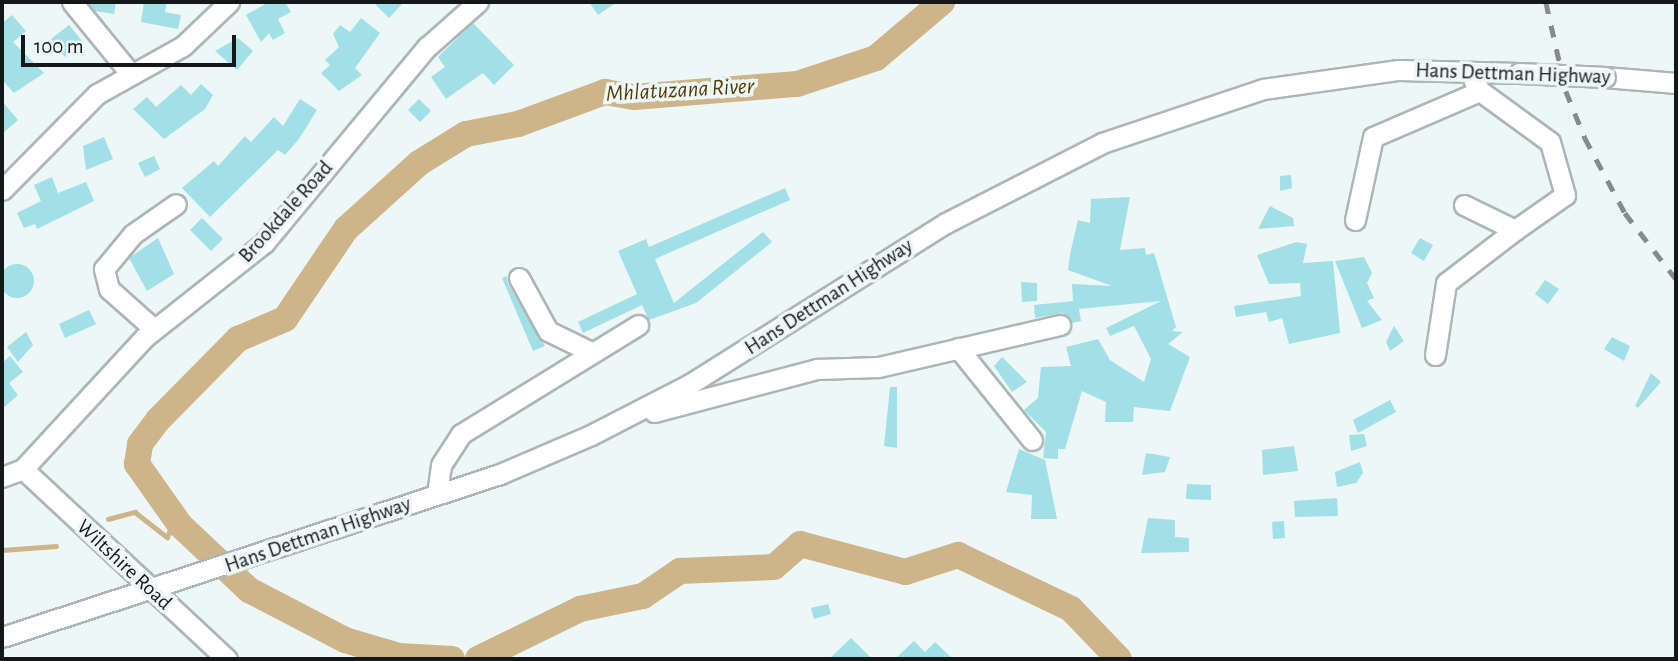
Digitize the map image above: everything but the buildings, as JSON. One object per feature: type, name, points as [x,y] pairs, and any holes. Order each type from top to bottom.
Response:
[{"type":"street","points":[[72,2],[130,73]]},
{"type":"street","points":[[2,190],[97,94],[130,73],[190,42],[229,2]]},
{"type":"street","name":"Brookdale Road","points":[[23,469],[155,329],[264,243],[427,47],[478,2]]},
{"type":"street","points":[[1435,355],[1446,283],[1565,195],[1550,142],[1480,91],[1465,69]]},
{"type":"street","name":"Hans Dettman Highway","points":[[2,637],[152,592],[437,495],[623,420],[946,223],[1101,143],[1263,89],[1399,70],[1465,69],[1676,83]]},
{"type":"street","points":[[1354,220],[1373,137],[1480,91]]},
{"type":"street","points":[[155,329],[108,289],[104,269],[133,234],[176,204]]},
{"type":"street","points":[[1464,205],[1515,230]]},
{"type":"street","points":[[520,278],[548,331],[591,352]]},
{"type":"street","points":[[623,420],[817,369],[878,367],[1060,325]]},
{"type":"street","points":[[437,495],[441,465],[461,434],[591,352],[638,326]]},
{"type":"street","points":[[958,348],[1032,440]]},
{"type":"street","points":[[2,477],[23,469]]},
{"type":"street","name":"Wiltshire Road","points":[[23,469],[227,659]]},
{"type":"waterway","name":"Mhlatuzana River","points":[[452,659],[399,656],[345,640],[249,590],[180,525],[137,464],[140,444],[158,420],[238,339],[285,319],[346,229],[419,163],[466,134],[518,124],[605,92],[634,97],[797,84],[876,58],[942,2]]},
{"type":"waterway","points":[[108,519],[135,512],[167,537],[175,517]]},
{"type":"waterway","name":"Mhlatuzana River","points":[[478,659],[580,609],[643,596],[680,571],[774,567],[800,544],[905,572],[958,555],[1071,609],[1119,659]]},
{"type":"waterway","points":[[2,550],[56,546]]},
{"type":"railway","points":[[1546,2],[1566,91],[1585,138],[1625,213],[1676,279]]}]
